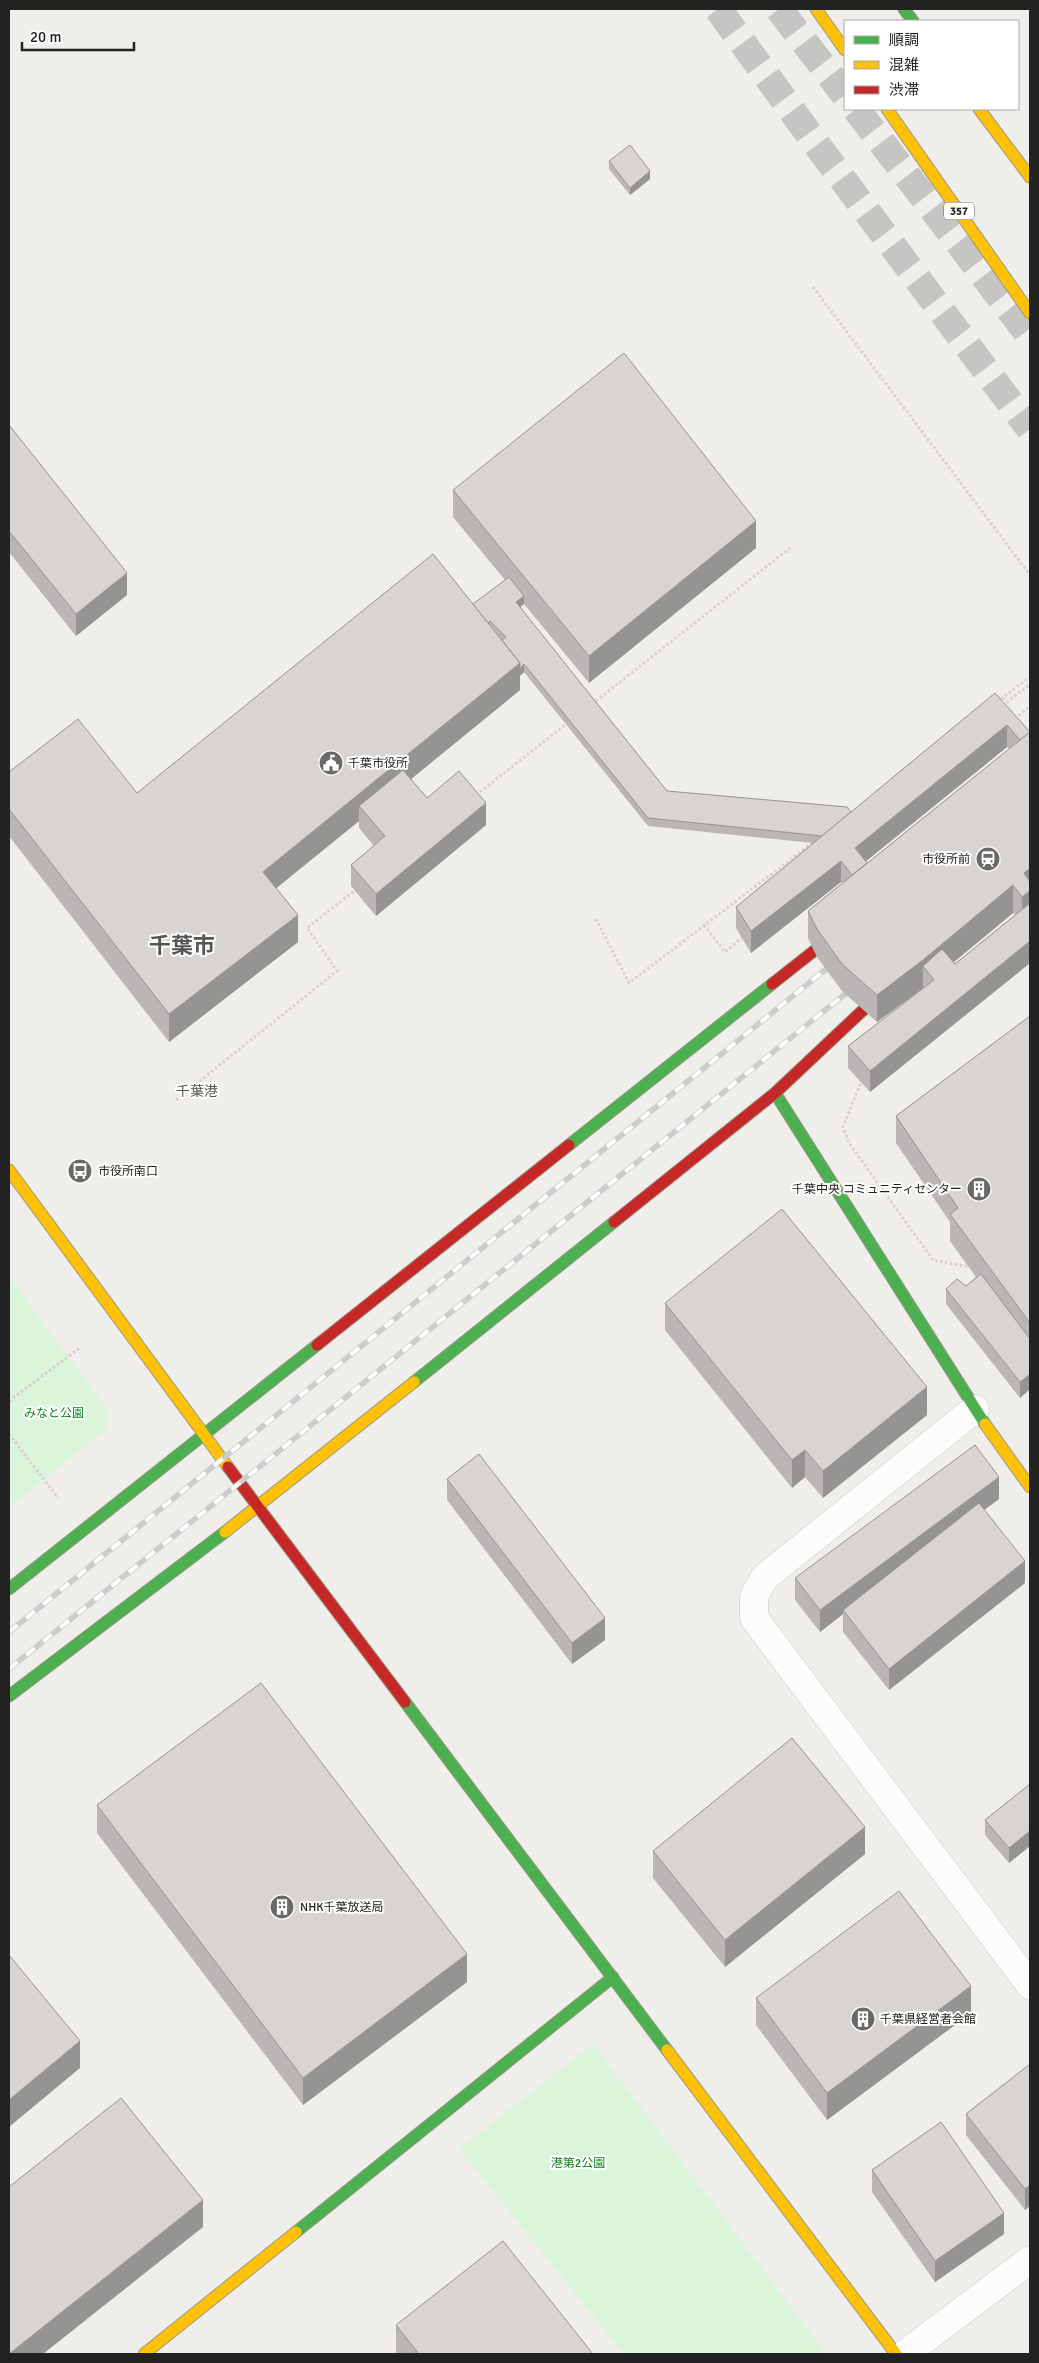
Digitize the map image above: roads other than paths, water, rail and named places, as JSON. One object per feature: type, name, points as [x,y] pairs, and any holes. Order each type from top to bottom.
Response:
[{"type":"main road","points":[[816,9],[844,49]]},
{"type":"main road","points":[[904,9],[912,20]]},
{"type":"main road","name":"357","points":[[888,110],[1030,313]]},
{"type":"main road","points":[[980,110],[1030,178]]},
{"type":"main road","points":[[9,1589],[854,918]]},
{"type":"main road","points":[[9,1696],[259,1506],[775,1093],[860,1012],[905,975]]},
{"type":"main road","points":[[775,1093],[975,1409],[1030,1487]]},
{"type":"main road","points":[[9,1170],[203,1434],[896,2354]]},
{"type":"main road","points":[[144,2354],[613,1977]]},
{"type":"street","points":[[975,1409],[765,1577],[754,1596],[754,1618],[1030,1985]]},
{"type":"street","points":[[905,2354],[1030,2260]]},
{"type":"tunnel","points":[[718,9],[814,141],[1030,429]]},
{"type":"tunnel","points":[[779,9],[844,94]]},
{"type":"tunnel","points":[[857,110],[1030,336]]},
{"type":"railway","points":[[9,1632],[836,961]]},
{"type":"railway","points":[[9,1669],[855,986]]},
{"type":"place","name":"千葉市役所","points":[[331,763]]},
{"type":"place","name":"市役所前","points":[[988,859]]},
{"type":"place","name":"市役所南口","points":[[80,1171]]},
{"type":"place","name":"千葉中央 コミュニティセンター","points":[[979,1189]]},
{"type":"place","name":"NHK千葉放送局","points":[[282,1907]]},
{"type":"place","name":"千葉県経営者会館","points":[[863,2019]]},
{"type":"district","name":"千葉市","points":[[182,945]]},
{"type":"district","name":"千葉港","points":[[197,1091]]},
{"type":"park label","name":"みなと公園","points":[[54,1413]]},
{"type":"park label","name":"港第2公園","points":[[578,2163]]}]
